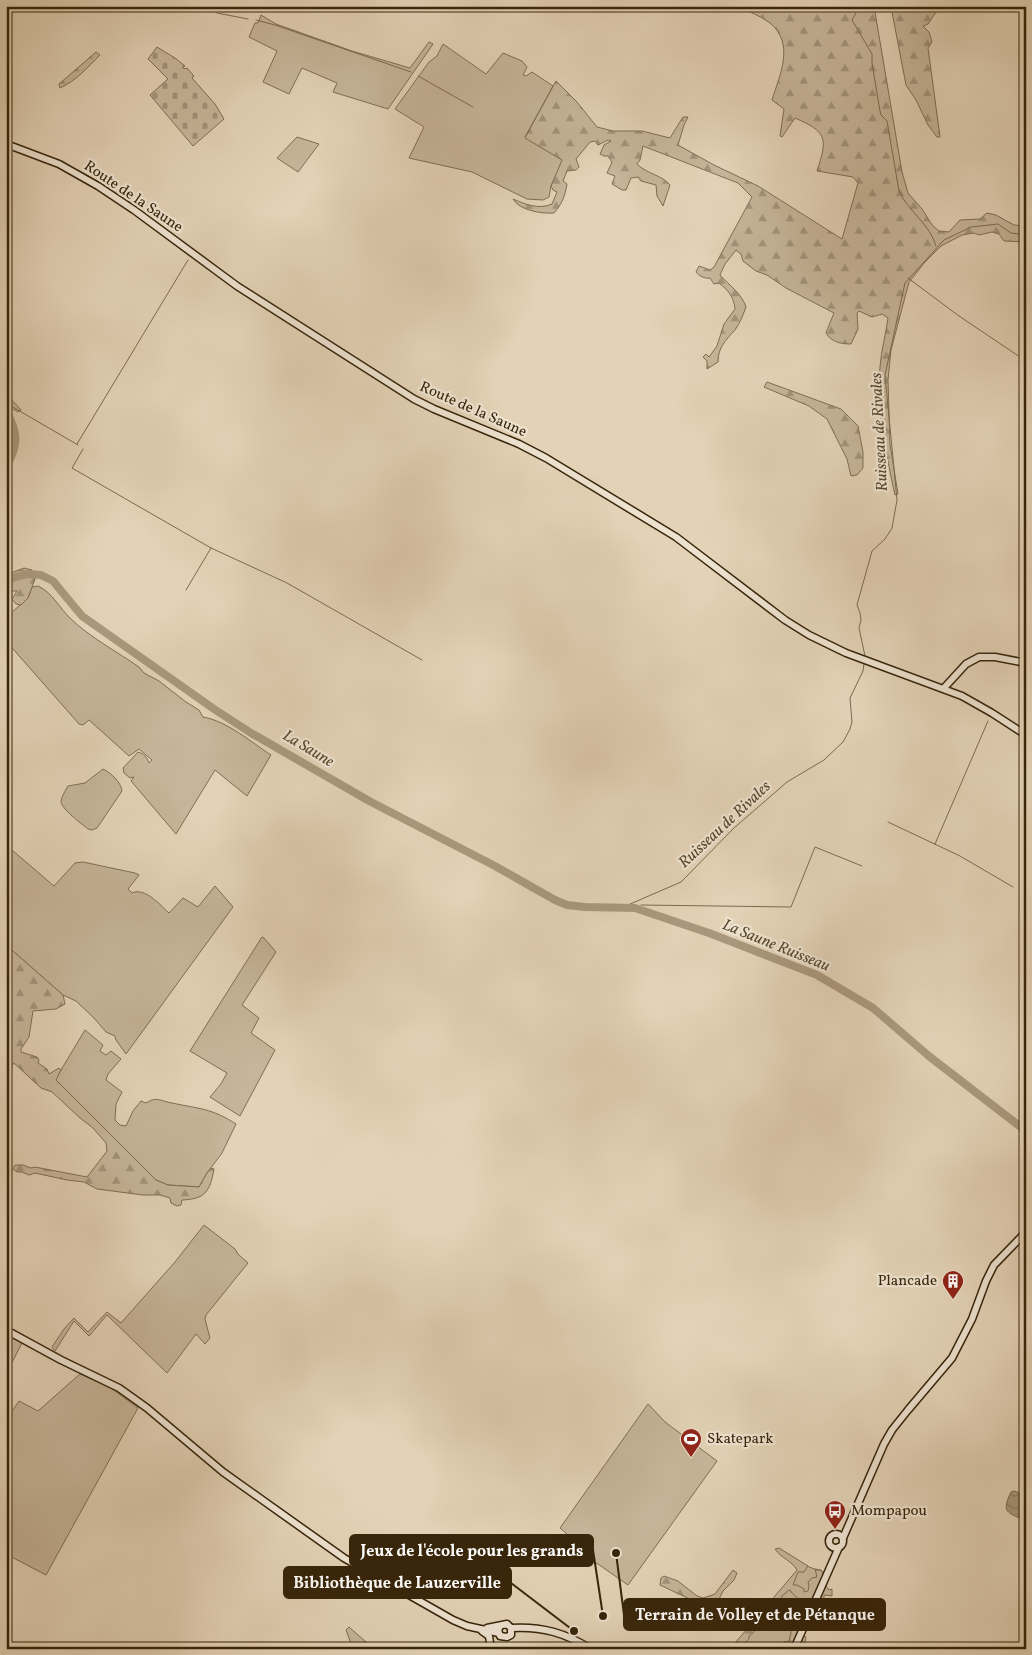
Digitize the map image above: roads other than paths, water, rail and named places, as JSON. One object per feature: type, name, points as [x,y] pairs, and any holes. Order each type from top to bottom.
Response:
[{"type":"street","name":"Route de la Saune","points":[[6,144],[59,164],[98,186],[134,210],[237,286],[406,394],[434,409],[519,444],[546,458],[676,537],[760,602],[798,628],[839,650],[901,677],[947,691],[1026,736]]},
{"type":"street","points":[[947,691],[954,678],[966,664],[979,657],[995,657],[1026,663]]},
{"type":"street","points":[[794,1649],[831,1562],[843,1543],[848,1523],[888,1437],[952,1358],[970,1325],[994,1265],[1026,1232]]},
{"type":"street","points":[[6,1330],[61,1360],[119,1388],[147,1408],[223,1472],[344,1558],[453,1620],[487,1634],[490,1643]]},
{"type":"street","points":[[831,1562],[829,1537],[848,1523]]},
{"type":"street","points":[[836,1533],[843,1538]]},
{"type":"street","points":[[831,1546],[839,1547]]},
{"type":"street","points":[[474,1628],[490,1628],[507,1624],[511,1628],[542,1629],[562,1633],[591,1649]]},
{"type":"street","points":[[498,1633],[500,1626]]},
{"type":"street","points":[[474,1628],[498,1633],[502,1637],[507,1637],[510,1634],[511,1628]]},
{"type":"water","points":[[1014,1491],[1026,1495],[1026,1521],[1010,1513],[1006,1508],[1011,1492]]},
{"type":"waterway","points":[[6,21],[12,6]]},
{"type":"waterway","points":[[208,6],[217,13],[248,19]]},
{"type":"waterway","points":[[860,6],[852,20],[872,54],[880,111],[887,121],[899,191],[929,231],[936,246]]},
{"type":"waterway","points":[[256,20],[411,72]]},
{"type":"waterway","points":[[418,76],[473,107]]},
{"type":"waterway","name":"Ruisseau de Rivales","points":[[865,656],[859,628],[860,613],[857,605],[872,551],[885,539],[892,528],[897,500],[885,375],[905,283],[944,240],[971,227],[998,224],[1011,233],[1026,235]]},
{"type":"waterway","points":[[77,444],[188,260]]},
{"type":"waterway","points":[[908,278],[959,316],[1026,361]]},
{"type":"waterway","points":[[11,406],[78,445]]},
{"type":"waterway","name":"La Saune","points":[[6,412],[15,433],[15,446],[6,467]]},
{"type":"waterway","points":[[83,449],[72,468],[211,548],[287,583],[422,660]]},
{"type":"waterway","points":[[186,590],[211,548]]},
{"type":"waterway","name":"La Saune","points":[[6,580],[27,574],[41,575],[53,581],[82,616],[251,733],[371,802],[495,866],[555,900],[567,905],[585,907],[635,908],[709,933],[817,975],[873,1008],[930,1057],[1026,1131]]},
{"type":"waterway","name":"Ruisseau de Rivales","points":[[621,908],[681,882],[734,828],[787,782],[824,760],[843,742],[852,722],[850,698],[863,671],[864,664]]},
{"type":"waterway","points":[[935,844],[988,721]]},
{"type":"waterway","points":[[888,822],[960,856],[1013,887]]},
{"type":"waterway","points":[[641,905],[791,907],[815,847],[862,866]]},
{"type":"place","name":"Plancade","points":[[953,1300]]},
{"type":"place","name":"Skatepark","points":[[691,1458]]},
{"type":"place","name":"Mompapou","points":[[835,1530]]},
{"type":"place","name":"Terrain de Volley et de Pétanque","points":[[616,1553]]},
{"type":"place","name":"Jeux de l'école pour les grands","points":[[603,1616]]},
{"type":"place","name":"Bibliothèque de Lauzerville","points":[[574,1631]]},
{"type":"water label","name":"La Saune Ruisseau","points":[[776,946]]}]
